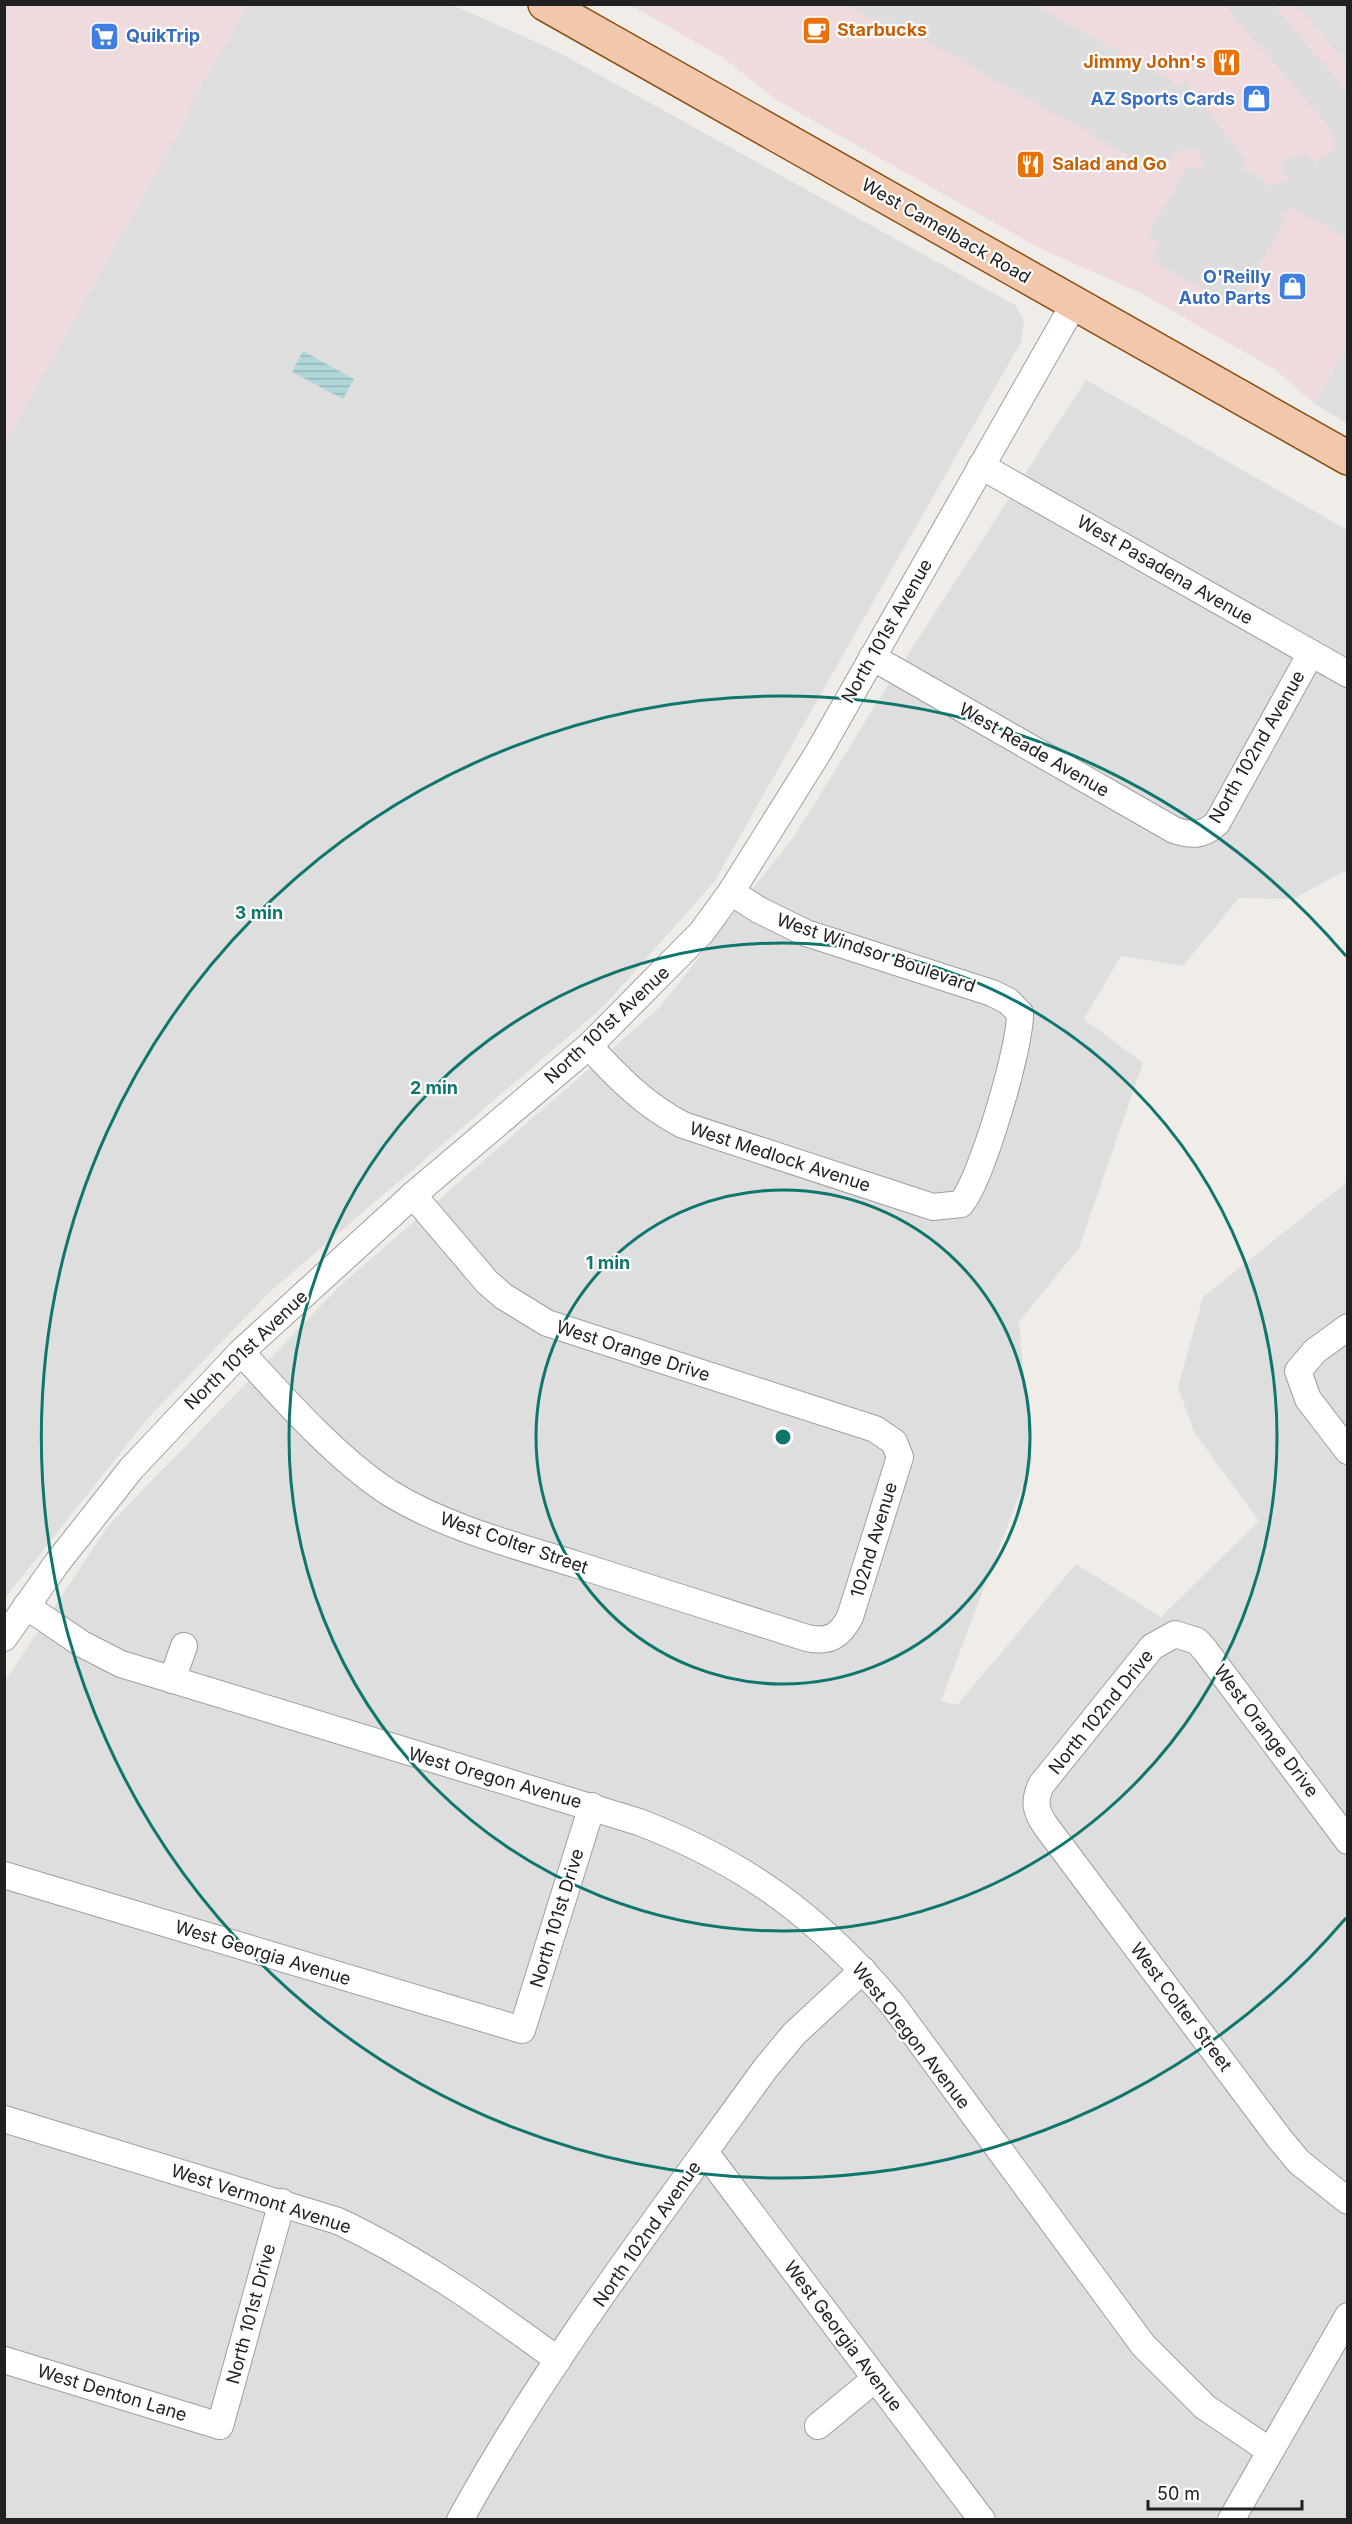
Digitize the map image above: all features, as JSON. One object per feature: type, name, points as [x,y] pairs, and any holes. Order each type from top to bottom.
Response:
[{"type":"main road","name":"West Camelback Road","points":[[545,4],[1347,458]]},
{"type":"street","name":"North 101st Avenue","points":[[4,1638],[130,1469],[241,1352],[413,1195],[589,1046],[690,947],[731,892],[818,753],[1074,304]]},
{"type":"street","name":"West Pasadena Avenue","points":[[981,466],[1347,674]]},
{"type":"street","name":"North 102nd Avenue","points":[[1198,834],[1208,831],[1217,823],[1311,653]]},
{"type":"street","name":"West Reade Avenue","points":[[872,657],[1174,830],[1198,834]]},
{"type":"street","name":"West Windsor Boulevard","points":[[731,892],[783,923],[992,993],[1008,1001],[1020,1013],[1018,1043],[975,1181],[961,1204]]},
{"type":"street","name":"West Medlock Avenue","points":[[589,1046],[611,1070],[648,1103],[683,1125],[933,1207],[961,1204]]},
{"type":"street","name":"West Orange Drive","points":[[413,1195],[487,1282],[503,1296],[547,1323],[875,1429],[894,1442]]},
{"type":"street","points":[[1347,1327],[1316,1350],[1298,1371],[1308,1399],[1347,1451]]},
{"type":"street","name":"West Colter Street","points":[[241,1352],[354,1466],[389,1492],[440,1519],[504,1542],[807,1638],[821,1641],[838,1636]]},
{"type":"street","name":"102nd Avenue","points":[[838,1636],[850,1617],[900,1457],[894,1442]]},
{"type":"street","name":"West Oregon Avenue","points":[[26,1606],[121,1664],[592,1806],[684,1839],[764,1883],[799,1910],[863,1970],[893,2006],[1143,2345],[1205,2407],[1270,2451]]},
{"type":"street","name":"West Orange Drive","points":[[1175,1634],[1197,1641],[1205,1650],[1347,1841]]},
{"type":"street","name":"North 102nd Drive","points":[[1036,1798],[1041,1785],[1152,1647],[1175,1634]]},
{"type":"street","points":[[172,1680],[184,1646]]},
{"type":"street","name":"West Colter Street","points":[[1036,1798],[1036,1811],[1045,1825],[1279,2138],[1299,2162],[1347,2200]]},
{"type":"street","name":"North 101st Drive","points":[[522,2030],[592,1806]]},
{"type":"street","name":"West Georgia Avenue","points":[[4,1875],[522,2030]]},
{"type":"street","name":"North 102nd Avenue","points":[[460,2520],[514,2424],[705,2152],[794,2034],[863,1970]]},
{"type":"street","name":"West Vermont Avenue","points":[[4,2119],[282,2202],[338,2221],[384,2243],[480,2303],[558,2360]]},
{"type":"street","name":"West Georgia Avenue","points":[[705,2152],[982,2520]]},
{"type":"street","name":"North 101st Drive","points":[[220,2426],[282,2202]]},
{"type":"street","points":[[1231,2520],[1270,2451],[1341,2344],[1347,2316]]},
{"type":"street","name":"West Denton Lane","points":[[4,2360],[220,2426]]},
{"type":"street","points":[[818,2426],[875,2379]]},
{"type":"shaded area","points":[[5,4],[248,5],[186,110],[189,112],[5,443]]},
{"type":"shaded area","points":[[248,5],[453,5],[556,51],[1015,305],[1024,321],[1021,342],[714,882],[604,1006],[272,1290],[149,1417],[5,1598],[5,443],[189,113],[186,111]]},
{"type":"shaded area","points":[[630,5],[1297,5],[1347,64],[1347,346],[1314,404],[1276,370],[1141,293],[1041,249],[865,150],[775,99],[722,57]]},
{"type":"shaded area","points":[[848,5],[1033,5],[1170,80],[1177,88],[1185,81],[1244,157],[1244,169],[1260,177],[1269,187],[1274,183],[1291,181],[1280,166],[1291,157],[1306,154],[1315,163],[1333,150],[1335,143],[1328,126],[1224,5],[1273,5],[1347,92],[1347,239],[1293,208],[1279,214],[1285,221],[1242,295],[1227,288],[1221,299],[1151,260],[1159,243],[1147,236],[1188,165],[1203,171],[1204,163],[1199,153],[1190,148],[1174,152],[1161,174],[907,30],[894,31]]},
{"type":"shaded area","points":[[1297,5],[1347,5],[1347,64]]},
{"type":"shaded area","points":[[1347,346],[1347,423],[1314,404]]},
{"type":"shaded area","points":[[1086,380],[1347,530],[1347,870],[1293,899],[1239,898],[1183,966],[1121,956],[1084,1019],[1143,1063],[1079,1248],[1019,1322],[1032,1462],[941,1701],[957,1705],[1076,1564],[1161,1617],[1259,1521],[1194,1432],[1178,1387],[1203,1297],[1347,1182],[1347,2519],[5,2520],[5,1681],[108,1526],[341,1285],[660,1007],[795,835],[886,688]]},
{"type":"water","points":[[303,351],[354,379],[343,399],[292,372]]},
{"type":"place","name":"Starbucks","points":[[816,30]]},
{"type":"place","name":"QuikTrip","points":[[105,36]]},
{"type":"place","name":"Jimmy John's","points":[[1227,62]]},
{"type":"place","name":"AZ Sports Cards","points":[[1256,99]]},
{"type":"place","name":"Salad and Go","points":[[1031,164]]},
{"type":"place","name":"O'Reilly Auto Parts","points":[[1292,287]]}]
